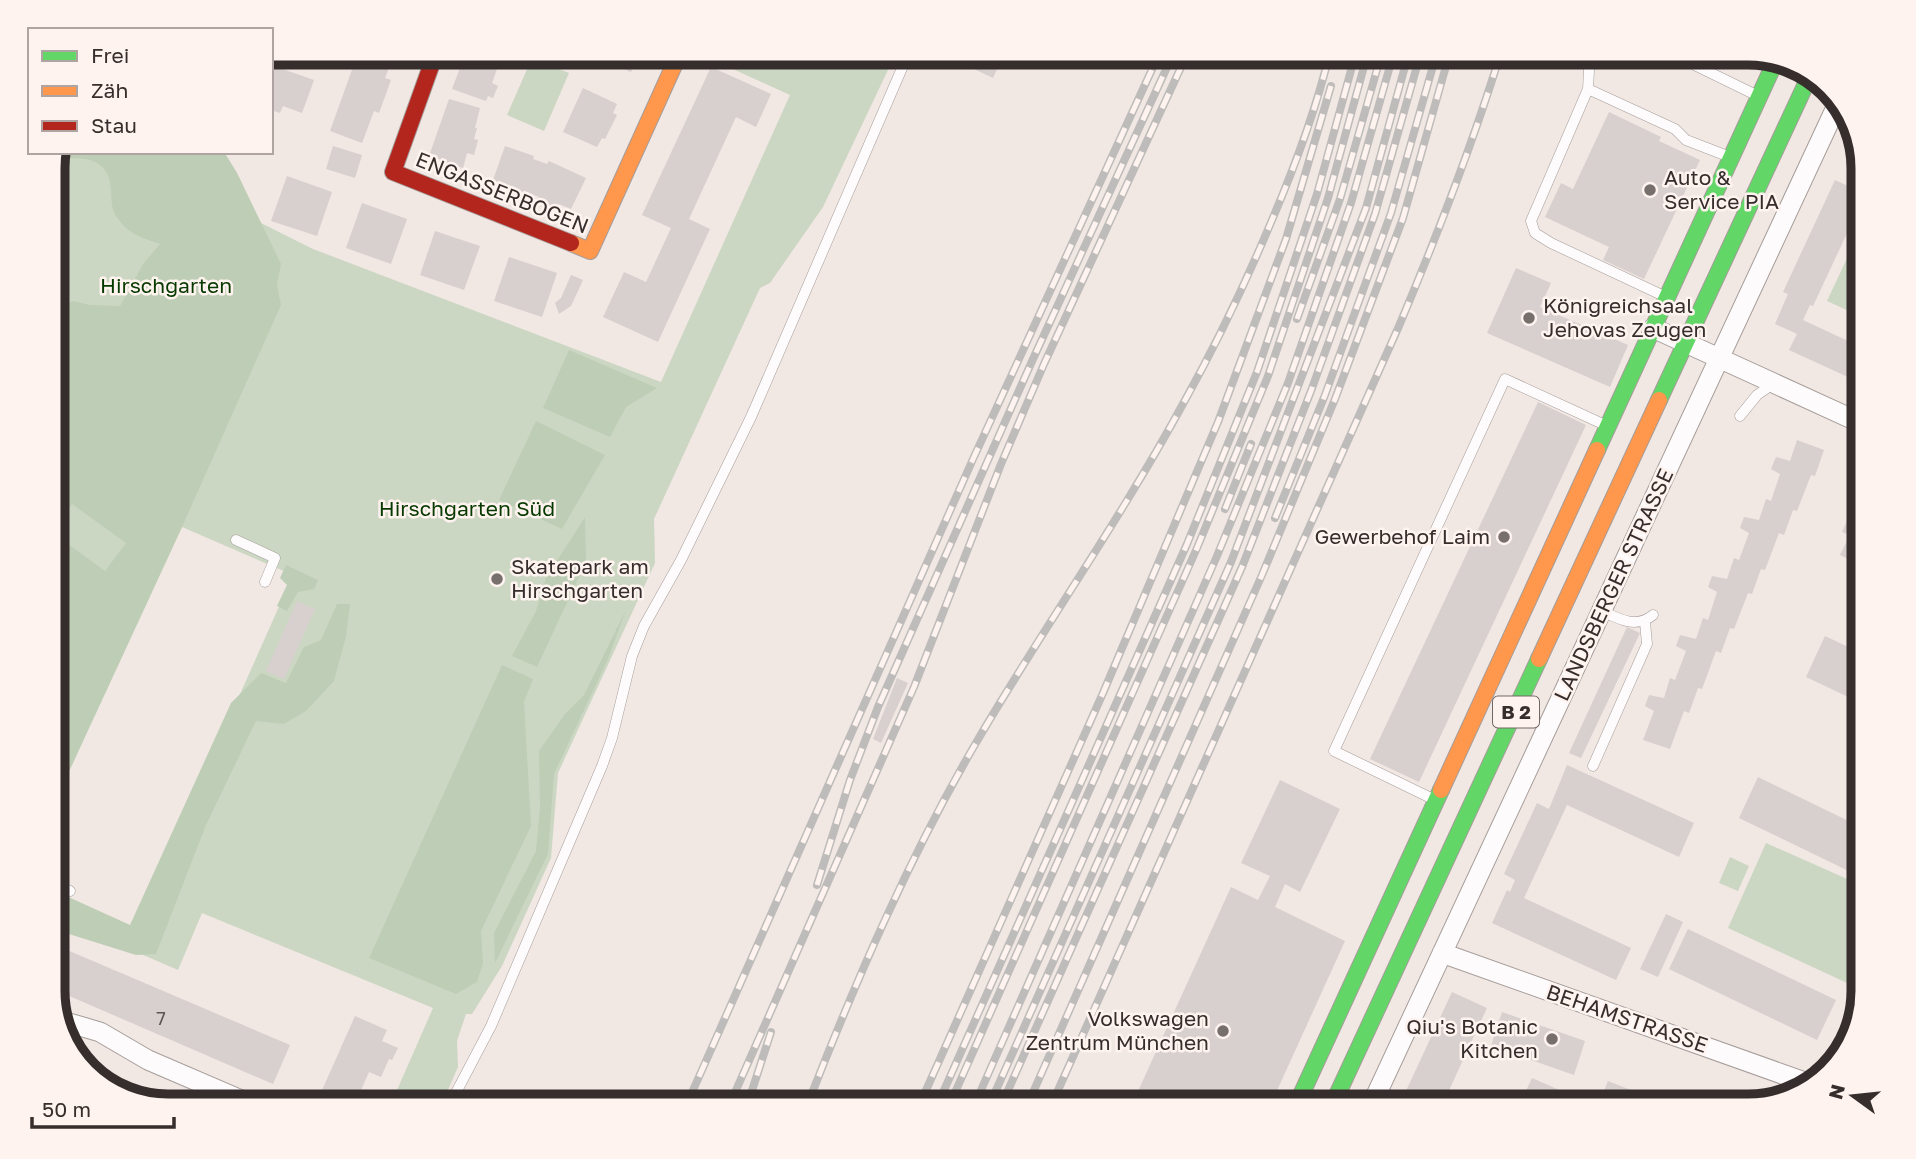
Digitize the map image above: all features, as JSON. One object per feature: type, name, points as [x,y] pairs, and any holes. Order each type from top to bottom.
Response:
[{"type":"street","name":"ENGASSERBOGEN","points":[[431,65],[393,172],[590,251],[674,65]]},
{"type":"street","points":[[1302,1094],[1773,68]]},
{"type":"street","name":"LANDSBERGER STRASSE","points":[[1338,1094],[1806,83]]},
{"type":"street","name":"LANDSBERGER STRASSE","points":[[1377,1094],[1834,111]]},
{"type":"street","points":[[1653,328],[1851,419]]},
{"type":"street","points":[[1404,873],[1434,889]]},
{"type":"street","name":"BEHAMSTRASSE","points":[[1442,953],[1800,1080]]},
{"type":"street","points":[[70,1023],[100,1032],[148,1060],[225,1094]]},
{"type":"lane","points":[[456,1094],[491,1026],[602,766],[612,738],[632,656],[644,626],[681,560],[751,416],[903,65]]},
{"type":"lane","points":[[1590,65],[1588,89],[1531,221],[1535,233],[1551,243],[1667,298]]},
{"type":"lane","points":[[1694,65],[1759,97]]},
{"type":"lane","points":[[1588,89],[1675,129],[1686,140],[1731,158]]},
{"type":"lane","points":[[1437,800],[1334,751],[1505,380],[1608,427]]},
{"type":"lane","points":[[1740,416],[1757,395],[1773,383]]},
{"type":"lane","points":[[236,540],[275,558],[265,582]]},
{"type":"lane","points":[[1593,766],[1647,644],[1649,618],[1626,622],[1602,611]]},
{"type":"lane","points":[[65,889],[70,891]]},
{"type":"green space","points":[[529,65],[549,65],[569,73],[544,131],[507,115]]},
{"type":"green space","name":"Hirschgarten Süd","points":[[724,65],[890,65],[823,207],[770,283],[760,288],[654,519],[655,563],[558,773],[551,858],[502,966],[472,1014],[466,1014],[457,1041],[458,1067],[446,1094],[395,1094],[433,1008],[202,913],[178,970],[127,948],[293,575],[182,527],[65,780],[66,154],[225,154],[259,222],[313,249],[661,382],[790,95]]},
{"type":"green space","name":"Hirschgarten","points":[[66,154],[225,154],[281,264],[277,285],[281,305],[65,780],[65,542],[105,571],[126,543],[72,504],[65,514],[65,304],[73,301],[90,305],[120,306],[143,264],[160,244],[135,234],[116,216],[109,178],[100,165],[85,159],[65,160]]},
{"type":"green space","points":[[1851,250],[1851,312],[1827,301]]},
{"type":"green space","points":[[569,350],[657,388],[626,407],[610,437],[543,408]]},
{"type":"green space","points":[[536,421],[605,455],[562,529],[499,500]]},
{"type":"green space","points":[[585,517],[586,562],[537,667],[512,656],[536,611],[546,578]]},
{"type":"green space","points":[[286,565],[318,580],[314,589],[298,592],[287,611],[277,606],[287,585],[280,578]]},
{"type":"green space","points":[[337,604],[350,604],[346,636],[334,681],[306,711],[284,724],[256,721],[206,825],[156,954],[136,955],[65,933],[65,895],[130,925],[231,703],[261,673],[286,683],[304,647],[321,640]]},
{"type":"green space","points":[[626,610],[608,659],[554,774],[548,854],[495,963],[494,933],[536,851],[540,807],[539,751],[565,714],[584,695]]},
{"type":"green space","points":[[502,665],[533,679],[524,702],[531,826],[481,931],[483,963],[477,982],[456,994],[369,958]]},
{"type":"green space","points":[[1766,843],[1851,881],[1851,985],[1728,928]]},
{"type":"green space","points":[[1730,857],[1749,866],[1738,891],[1719,883]]},
{"type":"building","points":[[354,65],[390,65],[385,78],[391,80],[379,113],[374,111],[362,143],[330,131]]},
{"type":"building","points":[[461,65],[505,65],[504,68],[498,66],[492,83],[498,86],[493,98],[488,96],[486,101],[452,89]]},
{"type":"building","points":[[614,65],[634,65],[631,72]]},
{"type":"building","points":[[965,65],[999,65],[993,78]]},
{"type":"building","points":[[273,66],[314,80],[302,113],[283,106],[280,113],[273,111]]},
{"type":"building","points":[[711,67],[771,94],[756,127],[736,117],[689,219],[710,229],[658,342],[603,317],[624,272],[646,282],[671,228],[642,215]]},
{"type":"building","points":[[583,88],[617,104],[613,113],[617,115],[605,139],[602,138],[597,147],[563,132]]},
{"type":"building","points":[[449,99],[480,108],[475,128],[474,139],[478,140],[474,155],[467,153],[463,168],[454,165],[452,171],[440,168],[442,160],[429,156]]},
{"type":"building","points":[[1609,112],[1661,137],[1659,141],[1700,160],[1644,279],[1603,260],[1609,247],[1545,217],[1561,183],[1573,189]]},
{"type":"building","points":[[333,146],[362,155],[355,178],[326,169]]},
{"type":"building","points":[[505,146],[534,156],[533,159],[547,164],[549,161],[586,178],[571,209],[559,204],[557,210],[537,203],[539,197],[526,192],[523,198],[503,191],[506,185],[493,180]]},
{"type":"building","points":[[287,176],[332,192],[317,236],[271,221]]},
{"type":"building","points":[[1835,180],[1851,187],[1851,225],[1813,306],[1810,305],[1803,320],[1851,342],[1851,378],[1789,350],[1797,334],[1775,324],[1788,294],[1783,292]]},
{"type":"building","points":[[362,203],[407,219],[391,264],[346,248]]},
{"type":"building","points":[[435,231],[480,246],[464,290],[420,275]]},
{"type":"building","points":[[509,257],[557,273],[542,317],[494,301]]},
{"type":"building","name":"Königreichsaal Jehovas Zeugen","points":[[1516,268],[1551,283],[1540,307],[1628,345],[1610,387],[1487,333]]},
{"type":"building","points":[[571,275],[583,280],[571,306],[559,314],[555,303],[561,298]]},
{"type":"building","name":"Gewerbehof Laim","points":[[1538,402],[1586,425],[1419,782],[1370,759]]},
{"type":"building","points":[[1797,440],[1824,450],[1815,476],[1811,475],[1784,535],[1779,533],[1765,570],[1761,569],[1752,594],[1748,593],[1721,653],[1716,651],[1702,689],[1698,688],[1689,713],[1684,711],[1670,749],[1643,740],[1654,711],[1645,706],[1649,695],[1664,698],[1670,678],[1675,680],[1686,651],[1676,646],[1680,635],[1696,639],[1703,618],[1708,620],[1717,592],[1708,587],[1712,576],[1727,579],[1734,558],[1739,560],[1749,533],[1740,528],[1744,517],[1759,520],[1766,499],[1771,501],[1780,474],[1771,469],[1776,457],[1790,461]]},
{"type":"building","points":[[1851,512],[1850,560],[1840,555],[1850,535],[1842,532]]},
{"type":"building","points":[[297,601],[315,609],[284,679],[266,671]]},
{"type":"building","points":[[1627,627],[1640,633],[1581,758],[1569,753]]},
{"type":"building","points":[[1825,636],[1851,648],[1851,698],[1806,677]]},
{"type":"building","points":[[897,678],[908,683],[881,743],[873,739]]},
{"type":"building","points":[[1567,765],[1694,823],[1679,857],[1567,805],[1524,898],[1631,948],[1616,980],[1492,923],[1507,890],[1510,892],[1515,880],[1504,874],[1537,803],[1549,809]]},
{"type":"building","points":[[1758,777],[1851,822],[1851,872],[1739,818]]},
{"type":"building","points":[[1280,780],[1340,809],[1300,892],[1285,884],[1275,907],[1345,941],[1275,1094],[1137,1094],[1231,887],[1258,900],[1270,876],[1241,863]]},
{"type":"building","points":[[1666,914],[1683,922],[1658,977],[1640,969]]},
{"type":"building","points":[[1688,929],[1836,1000],[1817,1040],[1669,969]]},
{"type":"building","points":[[65,949],[290,1045],[273,1084],[65,994]]},
{"type":"building","points":[[1452,992],[1487,1008],[1448,1094],[1405,1094]]},
{"type":"building","points":[[1502,1012],[1585,1041],[1574,1075],[1491,1046]]},
{"type":"building","points":[[355,1016],[387,1030],[382,1041],[398,1048],[392,1060],[389,1059],[381,1077],[369,1072],[359,1094],[320,1094]]},
{"type":"building","points":[[1532,1078],[1566,1093],[1566,1094],[1525,1094]]},
{"type":"building","points":[[1608,1081],[1641,1094],[1603,1094]]},
{"type":"railway","points":[[691,1094],[973,459],[1154,65]]},
{"type":"railway","points":[[817,885],[850,780],[878,707],[1168,65]]},
{"type":"railway","points":[[734,1094],[914,687],[1001,464],[1044,364],[1182,65]]},
{"type":"railway","points":[[812,1094],[886,918],[955,780],[1005,694],[1160,445],[1219,335],[1289,179],[1312,116],[1326,65]]},
{"type":"railway","points":[[942,1094],[1187,544],[1257,372],[1317,194],[1352,65]]},
{"type":"railway","points":[[954,1094],[1197,548],[1268,376],[1328,198],[1364,65]]},
{"type":"railway","points":[[1297,319],[1340,199],[1378,65]]},
{"type":"railway","points":[[979,1094],[1217,556],[1288,383],[1351,203],[1390,65]]},
{"type":"railway","points":[[994,1094],[1231,562],[1366,208],[1405,65]]},
{"type":"railway","points":[[1006,1094],[1242,567],[1311,391],[1375,214],[1417,65]]},
{"type":"railway","points":[[1275,518],[1325,395],[1391,213],[1433,65]]},
{"type":"railway","points":[[1032,1094],[1262,575],[1335,399],[1403,218],[1446,65]]},
{"type":"railway","points":[[1056,1094],[1399,326],[1453,190],[1497,65]]},
{"type":"railway","points":[[924,1094],[1103,693],[1218,422],[1286,239],[1331,86]]},
{"type":"railway","points":[[1225,509],[1251,444]]},
{"type":"railway","points":[[751,1094],[771,1032]]},
{"type":"traffic: fast","points":[[1597,450],[1773,68]]},
{"type":"traffic: fast","points":[[1659,400],[1806,83]]},
{"type":"traffic: fast","points":[[1338,1094],[1539,659]]},
{"type":"traffic: fast","points":[[1302,1094],[1441,790]]},
{"type":"traffic: slow","points":[[571,243],[590,251],[674,65]]},
{"type":"traffic: slow","points":[[1539,659],[1659,400]]},
{"type":"traffic: slow","points":[[1441,790],[1597,450]]},
{"type":"traffic: jam","points":[[431,65],[393,172],[571,243]]},
{"type":"place","name":"Auto & Service PIA","points":[[1650,190]]},
{"type":"place","name":"Königreichsaal Jehovas Zeugen","points":[[1529,318]]},
{"type":"place","name":"Gewerbehof Laim","points":[[1504,537]]},
{"type":"place","name":"Skatepark am Hirschgarten","points":[[497,579]]},
{"type":"place","name":"Volkswagen Zentrum München","points":[[1223,1031]]},
{"type":"place","name":"Qiu's Botanic Kitchen","points":[[1552,1039]]}]
